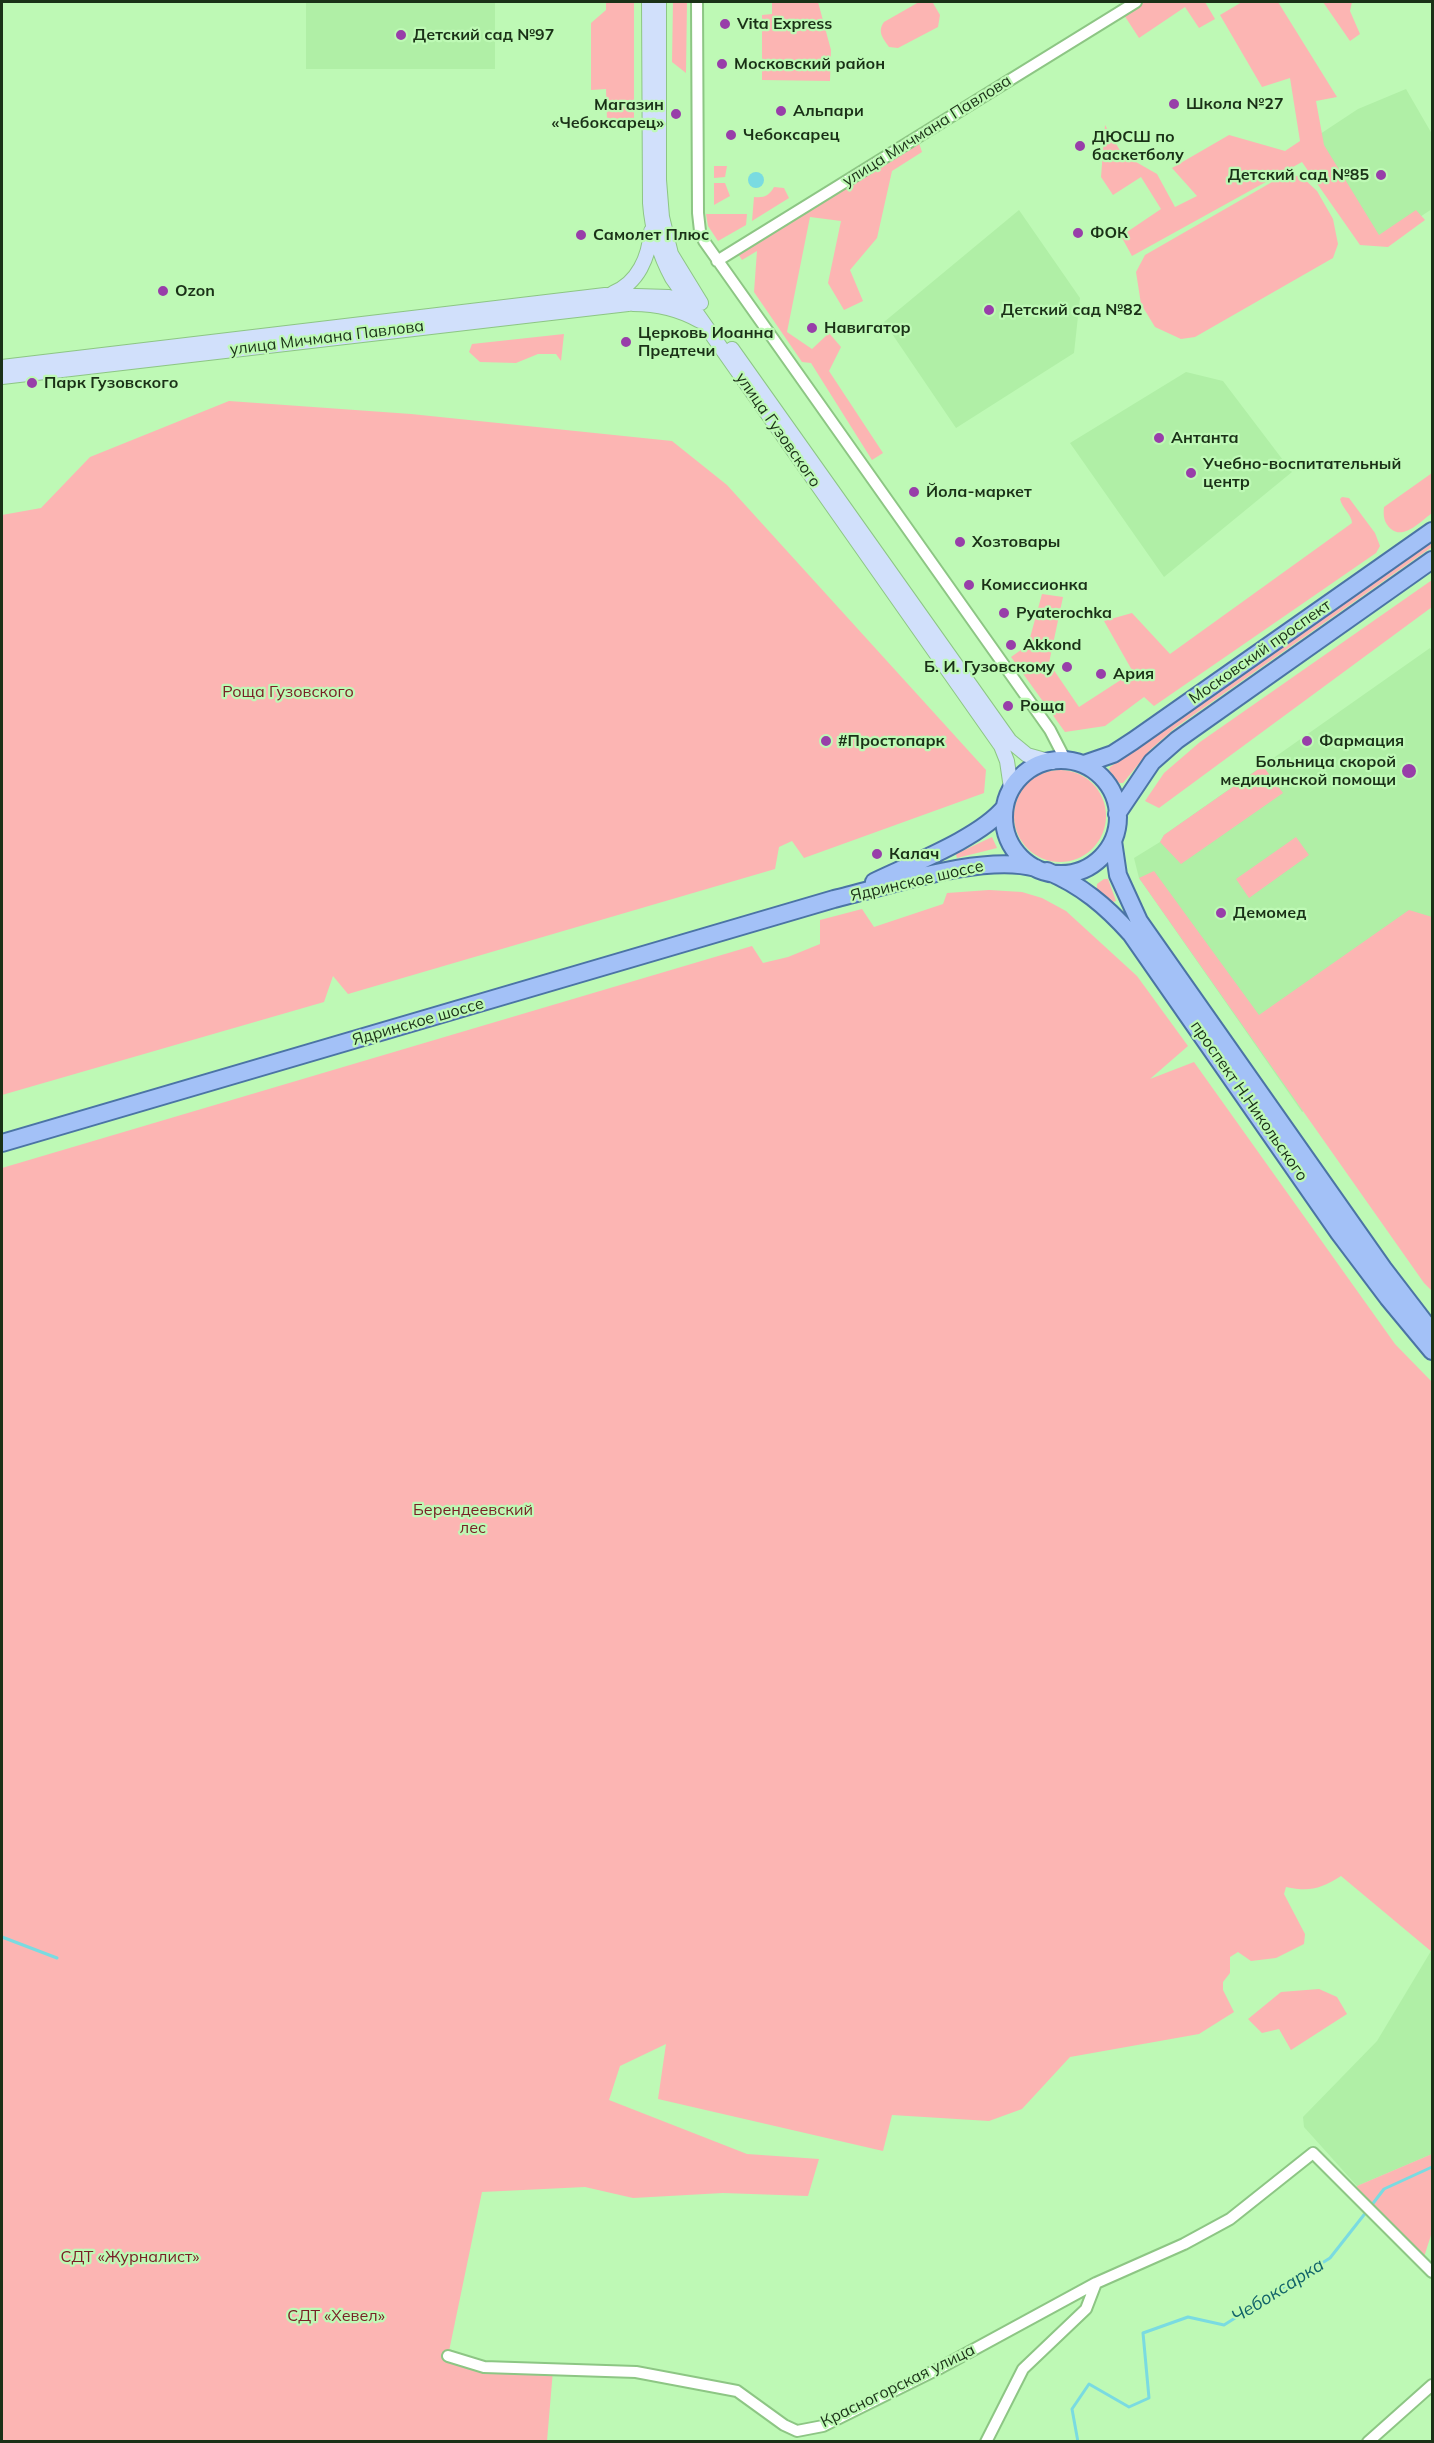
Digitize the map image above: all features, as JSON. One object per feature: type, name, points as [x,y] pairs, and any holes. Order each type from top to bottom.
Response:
[{"type":"main road","name":"улица Гузовского","points":[[649,2],[654,137],[662,217],[675,274],[1001,746],[1007,761],[1011,788]]},
{"type":"main road","name":"улица Гузовского","points":[[659,2],[652,222],[656,242],[692,306]]},
{"type":"main road","points":[[605,295],[623,288],[635,276],[647,254],[652,222]]},
{"type":"main road","points":[[651,295],[675,274]]},
{"type":"main road","name":"улица Мичмана Павлова","points":[[584,302],[605,295],[669,297],[692,306],[707,321]]},
{"type":"main road","name":"улица Мичмана Павлова","points":[[2,367],[59,365],[584,302],[628,304],[651,295]]},
{"type":"main road","points":[[628,304],[675,309],[707,321]]},
{"type":"main road","name":"улица Гузовского","points":[[707,321],[1010,741],[1027,755],[1059,761]]},
{"type":"main road","name":"улица Мичмана Павлова","points":[[2,377],[59,365]]},
{"type":"main road","name":"Московский проспект","points":[[1084,764],[1101,759],[1126,745],[1432,531]]},
{"type":"main road","name":"Московский проспект","points":[[1117,814],[1152,762],[1177,740],[1432,560]]},
{"type":"main road","points":[[1059,761],[1084,764],[1094,770],[1110,788],[1117,814],[1113,841],[1102,858],[1085,868],[1073,871],[1042,869],[1018,855],[1005,829],[1005,807],[1011,788],[1031,768],[1059,761]]},
{"type":"main road","name":"Ядринское шоссе","points":[[834,899],[913,864],[980,830],[1005,807]]},
{"type":"main road","name":"проспект Н.Никольского","points":[[1113,841],[1122,886],[1145,929],[1376,1258],[1432,1332]]},
{"type":"main road","name":"Ядринское шоссе","points":[[2,1143],[834,899],[966,868],[1002,863],[1042,869]]},
{"type":"main road","name":"проспект Н.Никольского","points":[[1042,869],[1066,879],[1100,902],[1131,934],[1339,1233],[1432,1352]]},
{"type":"street","points":[[697,2],[699,223],[704,242],[1050,730],[1059,761]]},
{"type":"street","name":"улица Мичмана Павлова","points":[[717,261],[1136,2]]},
{"type":"street","name":"Красногорская улица","points":[[448,2356],[484,2367],[636,2372],[737,2391],[784,2425],[797,2431],[822,2426],[938,2369],[1096,2283],[1184,2244],[1230,2218],[1313,2153],[1432,2271]]},
{"type":"street","points":[[986,2442],[1023,2369],[1086,2309],[1096,2283]]},
{"type":"street","points":[[1368,2442],[1432,2385]]},
{"type":"shaded area","name":"Детский сад №97","points":[[306,2],[495,2],[495,69],[306,69]]},
{"type":"shaded area","name":"Детский сад №85","points":[[1406,89],[1432,134],[1432,209],[1376,246],[1308,142],[1358,109]]},
{"type":"shaded area","name":"Детский сад №82","points":[[1019,210],[1080,298],[1074,353],[956,428],[884,322]]},
{"type":"shaded area","name":"Учебно-воспитательный центр","points":[[1186,372],[1223,381],[1292,472],[1164,577],[1070,443]]},
{"type":"shaded area","points":[[1430,648],[1432,652],[1432,1029],[1302,1112],[1139,878],[1134,858],[1160,842],[1164,835]]},
{"type":"shaded area","points":[[1431,1951],[1432,2154],[1357,2186],[1304,2127],[1303,2117],[1377,2041]]},
{"type":"green space","points":[[606,2],[634,2],[634,119],[607,119],[606,89],[591,90],[591,23],[606,10]]},
{"type":"green space","points":[[673,2],[687,2],[686,73],[672,62]]},
{"type":"green space","points":[[772,2],[818,2],[831,50],[830,81],[762,80],[762,15],[772,14]]},
{"type":"green space","points":[[919,2],[933,3],[940,15],[938,27],[898,48],[889,47],[881,32],[884,22]]},
{"type":"green space","points":[[1145,2],[1205,2],[1215,19],[1199,28],[1185,7],[1139,38],[1124,15]]},
{"type":"green space","points":[[1242,2],[1278,2],[1337,97],[1316,101],[1324,145],[1379,235],[1416,210],[1425,220],[1388,247],[1360,245],[1302,162],[1132,256],[1121,236],[1161,209],[1141,177],[1113,195],[1101,177],[1105,125],[1122,154],[1157,174],[1175,207],[1197,196],[1172,168],[1229,135],[1285,151],[1300,141],[1290,78],[1262,87],[1220,15]]},
{"type":"green space","points":[[1323,2],[1352,2],[1350,11],[1360,34],[1350,41]]},
{"type":"green space","points":[[918,140],[922,152],[892,171],[877,238],[850,270],[863,301],[844,310],[828,283],[841,221],[810,217],[787,332],[812,349],[829,333],[841,347],[829,371],[883,453],[872,460],[811,363],[802,362],[754,292],[757,251],[742,260],[737,252]]},
{"type":"green space","points":[[714,166],[727,166],[725,177],[714,178]]},
{"type":"green space","points":[[1286,174],[1302,177],[1317,191],[1333,219],[1338,244],[1333,258],[1195,337],[1181,339],[1155,327],[1141,304],[1136,272],[1145,255]]},
{"type":"green space","points":[[714,183],[725,183],[730,196],[714,205]]},
{"type":"green space","points":[[774,187],[784,188],[789,198],[752,221],[754,197],[766,196]]},
{"type":"green space","points":[[706,214],[747,214],[746,225],[718,241],[708,226]]},
{"type":"green space","points":[[564,334],[561,361],[556,354],[538,354],[516,363],[480,362],[469,352],[472,344]]},
{"type":"green space","name":"Роща Гузовского","points":[[229,401],[411,414],[672,441],[727,485],[986,770],[984,793],[804,858],[792,841],[779,847],[775,869],[348,994],[333,976],[324,1002],[2,1095],[2,515],[41,508],[90,457]]},
{"type":"green space","points":[[1432,473],[1432,513],[1407,531],[1396,532],[1391,529],[1385,519],[1384,507]]},
{"type":"green space","points":[[1342,497],[1349,498],[1375,533],[1380,546],[1376,553],[1154,706],[1144,697],[1105,726],[1065,732],[1011,657],[1028,645],[1042,594],[1063,597],[1049,663],[1079,707],[1133,672],[1104,621],[1132,613],[1170,654],[1352,523],[1341,502]]},
{"type":"green space","points":[[1432,541],[1432,547],[1175,728],[1150,750],[1123,783],[1119,783],[1109,770],[1110,767]]},
{"type":"green space","points":[[1432,580],[1432,607],[1159,808],[1145,801],[1164,773],[1200,742]]},
{"type":"green space","points":[[1263,766],[1283,793],[1181,864],[1160,842],[1164,835]]},
{"type":"green space","points":[[1051,770],[1069,770],[1086,777],[1099,790],[1106,807],[1106,825],[1099,842],[1086,855],[1069,862],[1051,862],[1034,855],[1021,842],[1014,825],[1014,807],[1021,790],[1034,777]]},
{"type":"green space","points":[[992,837],[997,848],[957,858],[956,854]]},
{"type":"green space","points":[[1296,837],[1309,855],[1249,898],[1236,879]]},
{"type":"green space","points":[[1154,871],[1259,1015],[1409,910],[1432,917],[1432,1291],[1424,1283],[1139,878]]},
{"type":"green space","points":[[1108,879],[1116,901],[1113,902],[1097,889],[1097,884]]},
{"type":"green space","name":"Берендеевский лес","points":[[989,890],[1022,892],[1042,898],[1066,911],[1137,976],[1188,1046],[1150,1079],[1194,1062],[1395,1344],[1432,1382],[1432,1952],[1341,1876],[1315,1888],[1286,1887],[1284,1894],[1305,1934],[1304,1944],[1276,1958],[1251,1961],[1238,1952],[1230,1957],[1230,1973],[1223,1982],[1223,1990],[1234,2012],[1199,2034],[1070,2057],[1022,2109],[989,2121],[892,2115],[883,2151],[658,2099],[666,2044],[620,2066],[609,2100],[747,2154],[819,2159],[808,2196],[723,2193],[633,2198],[585,2187],[482,2192],[448,2356],[484,2367],[553,2370],[547,2441],[2,2442],[2,1168],[752,946],[763,963],[788,957],[820,944],[820,920],[862,909],[874,927],[943,904],[947,893]]},
{"type":"green space","points":[[1319,1989],[1337,1997],[1347,2014],[1291,2050],[1279,2029],[1262,2033],[1248,2019],[1281,1992]]},
{"type":"green space","points":[[1432,2154],[1432,2232],[1423,2260],[1359,2197],[1357,2186]]},
{"type":"water","points":[[756,172],[762,174],[764,180],[762,186],[756,188],[750,186],[748,180],[750,174]]},
{"type":"waterway","points":[[2,1937],[57,1958]]},
{"type":"waterway","name":"Чебоксарка","points":[[1371,2206],[1384,2189],[1432,2167]]},
{"type":"waterway","name":"Чебоксарка","points":[[1078,2442],[1072,2409],[1089,2384],[1129,2407],[1149,2398],[1143,2333],[1188,2317],[1224,2325],[1330,2258],[1367,2211]]},
{"type":"place","name":"Vita Express","points":[[725,24]]},
{"type":"place","name":"Детский сад №97","points":[[401,35]]},
{"type":"place","name":"Московский район","points":[[722,64]]},
{"type":"place","name":"Школа №27","points":[[1174,104]]},
{"type":"place","name":"Альпари","points":[[781,111]]},
{"type":"place","name":"Магазин «Чебоксарец»","points":[[676,114]]},
{"type":"place","name":"Чебоксарец","points":[[731,135]]},
{"type":"place","name":"ДЮСШ по баскетболу","points":[[1080,146]]},
{"type":"place","name":"Детский сад №85","points":[[1381,175]]},
{"type":"place","name":"ФОК","points":[[1078,233]]},
{"type":"place","name":"Самолет Плюс","points":[[581,235]]},
{"type":"place","name":"Ozon","points":[[163,291]]},
{"type":"place","name":"Детский сад №82","points":[[989,310]]},
{"type":"place","name":"Навигатор","points":[[812,328]]},
{"type":"place","name":"Церковь Иоанна Предтечи","points":[[626,342]]},
{"type":"place","name":"Парк Гузовского","points":[[32,383]]},
{"type":"place","name":"Антанта","points":[[1159,438]]},
{"type":"place","name":"Учебно-воспитательный центр","points":[[1191,473]]},
{"type":"place","name":"Йола-маркет","points":[[914,492]]},
{"type":"place","name":"Хозтовары","points":[[960,542]]},
{"type":"place","name":"Комиссионка","points":[[969,585]]},
{"type":"place","name":"Pyaterochka","points":[[1004,613]]},
{"type":"place","name":"Akkond","points":[[1011,645]]},
{"type":"place","name":"Б. И. Гузовскому","points":[[1067,667]]},
{"type":"place","name":"Ария","points":[[1101,674]]},
{"type":"place","name":"Роща","points":[[1008,706]]},
{"type":"place","name":"#Простопарк","points":[[826,741]]},
{"type":"place","name":"Фармация","points":[[1307,741]]},
{"type":"place","name":"Больница скорой медицинской помощи","points":[[1409,771]]},
{"type":"place","name":"Калач","points":[[877,854]]},
{"type":"place","name":"Демомед","points":[[1221,913]]},
{"type":"park label","name":"СДТ «Журналист»","points":[[130,2257]]},
{"type":"park label","name":"СДТ «Хевел»","points":[[336,2316]]}]
